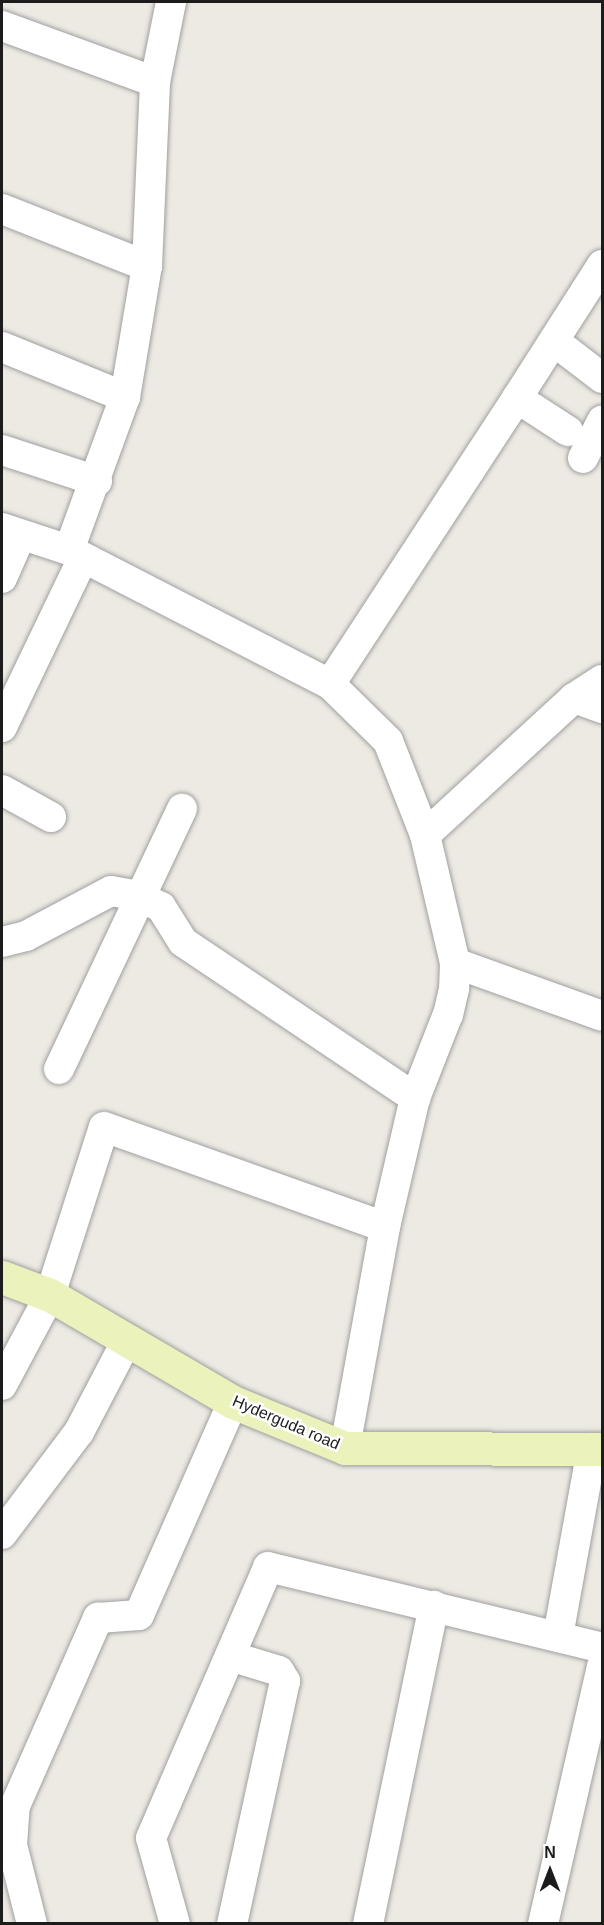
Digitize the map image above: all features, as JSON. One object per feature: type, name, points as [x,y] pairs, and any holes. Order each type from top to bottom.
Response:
[{"type":"street","points":[[2,727],[76,554],[125,397],[147,266],[155,82],[171,2]]},
{"type":"street","points":[[2,27],[155,82]]},
{"type":"street","points":[[2,209],[147,266]]},
{"type":"street","points":[[330,684],[603,265]]},
{"type":"street","points":[[554,341],[603,378]]},
{"type":"street","points":[[2,347],[125,397]]},
{"type":"street","points":[[517,398],[567,431]]},
{"type":"street","points":[[584,458],[603,421]]},
{"type":"street","points":[[2,450],[97,481]]},
{"type":"street","points":[[2,578],[11,531],[76,554],[330,684],[388,741],[425,835],[455,963],[448,1014],[415,1098],[385,1227],[345,1449]]},
{"type":"street","points":[[425,835],[574,698],[603,680]]},
{"type":"street","points":[[574,698],[603,708]]},
{"type":"street","points":[[2,790],[51,817]]},
{"type":"street","points":[[59,1069],[182,809]]},
{"type":"street","points":[[2,942],[27,936],[111,891],[140,896],[161,907],[183,942],[415,1098]]},
{"type":"street","points":[[455,963],[603,1016]]},
{"type":"street","points":[[2,1385],[50,1295],[104,1127],[385,1227]]},
{"type":"street","name":"Hyderguda road","points":[[2,1277],[50,1295],[233,1402],[345,1449],[597,1448]]},
{"type":"street","points":[[2,1534],[79,1432],[127,1340]]},
{"type":"street","points":[[32,1923],[12,1845],[15,1806],[98,1618],[139,1615],[233,1402]]},
{"type":"street","points":[[558,1636],[597,1448]]},
{"type":"street","points":[[176,1923],[151,1838],[268,1567],[603,1648]]},
{"type":"street","points":[[368,1923],[434,1606]]},
{"type":"street","points":[[230,1656],[279,1671],[285,1681],[232,1923]]},
{"type":"street","points":[[543,1923],[603,1666]]}]
